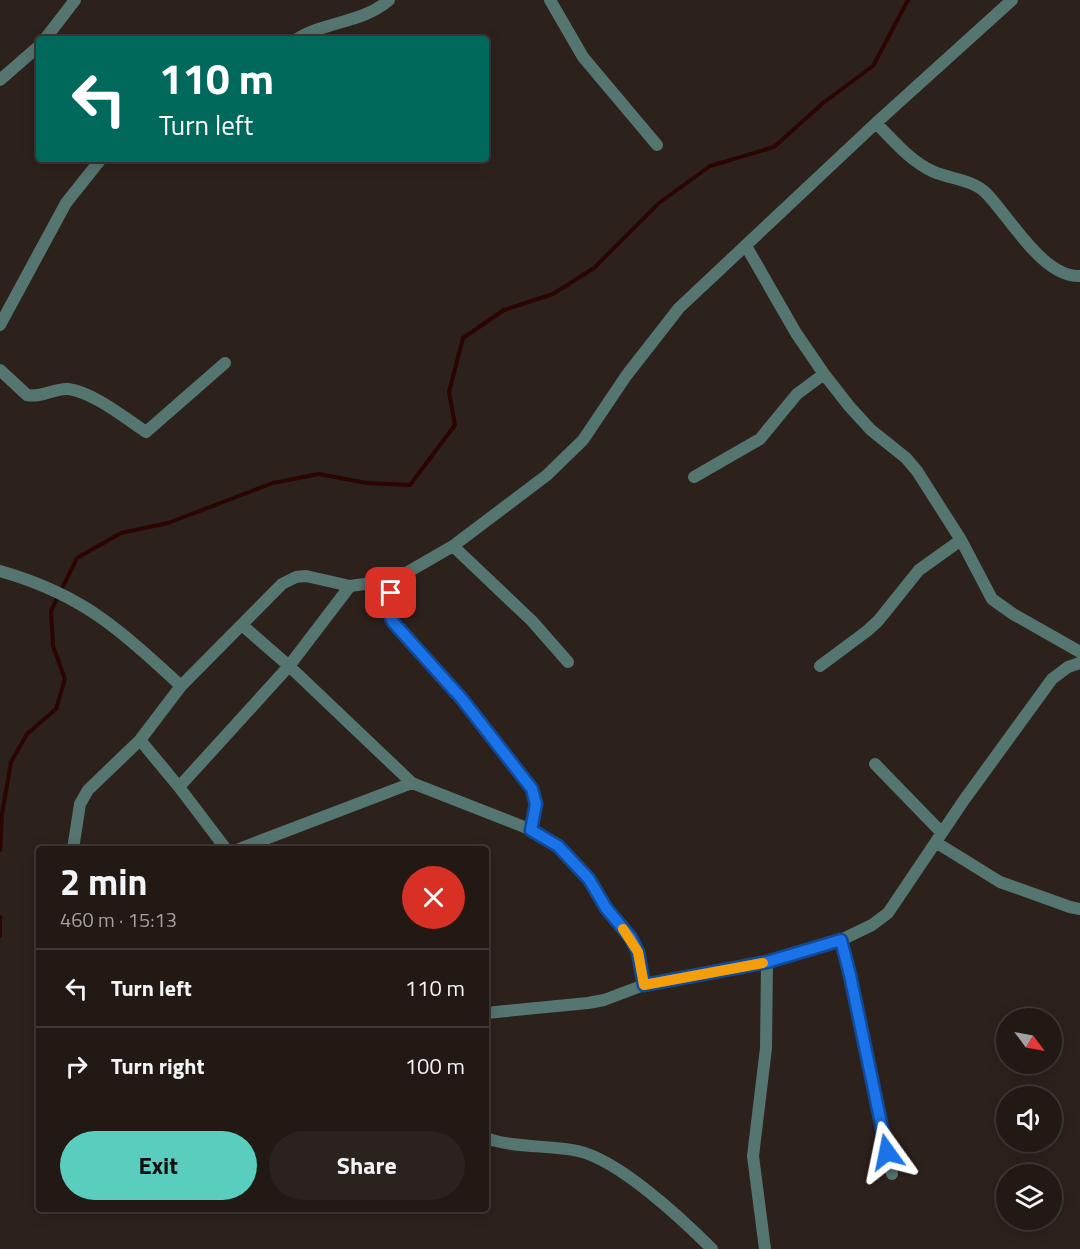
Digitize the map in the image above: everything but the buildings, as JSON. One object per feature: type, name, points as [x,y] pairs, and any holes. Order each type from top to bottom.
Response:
[{"type":"street","points":[[47,36],[75,0]]},
{"type":"street","points":[[302,36],[358,18],[378,9],[389,0]]},
{"type":"street","points":[[550,0],[583,57],[657,145]]},
{"type":"street","points":[[73,846],[80,804],[88,790],[140,740],[181,686],[282,584],[296,577],[306,576],[350,586],[394,580],[453,546],[547,475],[583,440],[626,376],[679,308],[876,123],[1012,0]]},
{"type":"street","points":[[0,80],[36,49]]},
{"type":"street","points":[[876,123],[919,164],[980,188],[987,193],[1017,231],[1050,264],[1069,275],[1080,276]]},
{"type":"street","points":[[0,325],[66,203],[99,162]]},
{"type":"street","points":[[746,246],[796,333],[824,374],[871,430],[906,458],[917,471],[961,540],[982,583],[996,603],[1080,652]]},
{"type":"street","points":[[0,370],[27,395],[45,394],[59,389],[82,393],[146,432],[225,363]]},
{"type":"street","points":[[693,477],[760,438],[797,394],[824,374]]},
{"type":"street","points":[[820,666],[867,632],[919,570],[961,540]]},
{"type":"street","points":[[453,546],[532,621],[568,662]]},
{"type":"street","points":[[0,571],[45,588],[102,618],[181,686]]},
{"type":"street","points":[[394,580],[388,607],[389,615],[462,699],[532,789],[536,804],[531,830]]},
{"type":"street","points":[[179,787],[289,666],[350,586]]},
{"type":"street","points":[[242,625],[289,666],[412,783],[531,830],[558,846],[589,879],[606,908],[631,938],[638,952],[644,985]]},
{"type":"street","points":[[489,1013],[588,1004],[644,985],[767,962],[841,940],[872,925],[888,914],[964,800],[1052,679],[1068,667],[1080,663]]},
{"type":"street","points":[[140,740],[224,846]]},
{"type":"street","points":[[875,764],[939,838],[1000,882],[1070,908],[1080,909]]},
{"type":"street","points":[[247,846],[412,783]]},
{"type":"street","points":[[841,940],[892,1174]]},
{"type":"street","points":[[765,1249],[753,1156],[766,1048],[767,962]]},
{"type":"street","points":[[489,1138],[577,1151],[596,1156],[626,1175],[691,1228],[712,1249]]},
{"type":"waterway","points":[[0,850],[2,814],[11,762],[27,734],[56,709],[65,679],[53,646],[51,611],[77,558],[121,533],[168,523],[273,483],[319,474],[366,483],[410,485],[455,425],[449,392],[463,338],[504,310],[553,294],[594,268],[659,203],[710,166],[774,147],[823,103],[873,66],[908,0]]},
{"type":"waterway","points":[[0,917],[0,936]]},
{"type":"slow traffic","points":[[623,929],[638,952],[644,985],[763,963]]},
{"type":"route","points":[[391,593],[388,607],[393,622],[462,699],[532,789],[536,804],[531,830],[558,846],[589,879],[606,908],[631,938],[638,952],[644,985],[767,962],[841,940],[887,1152]]}]
